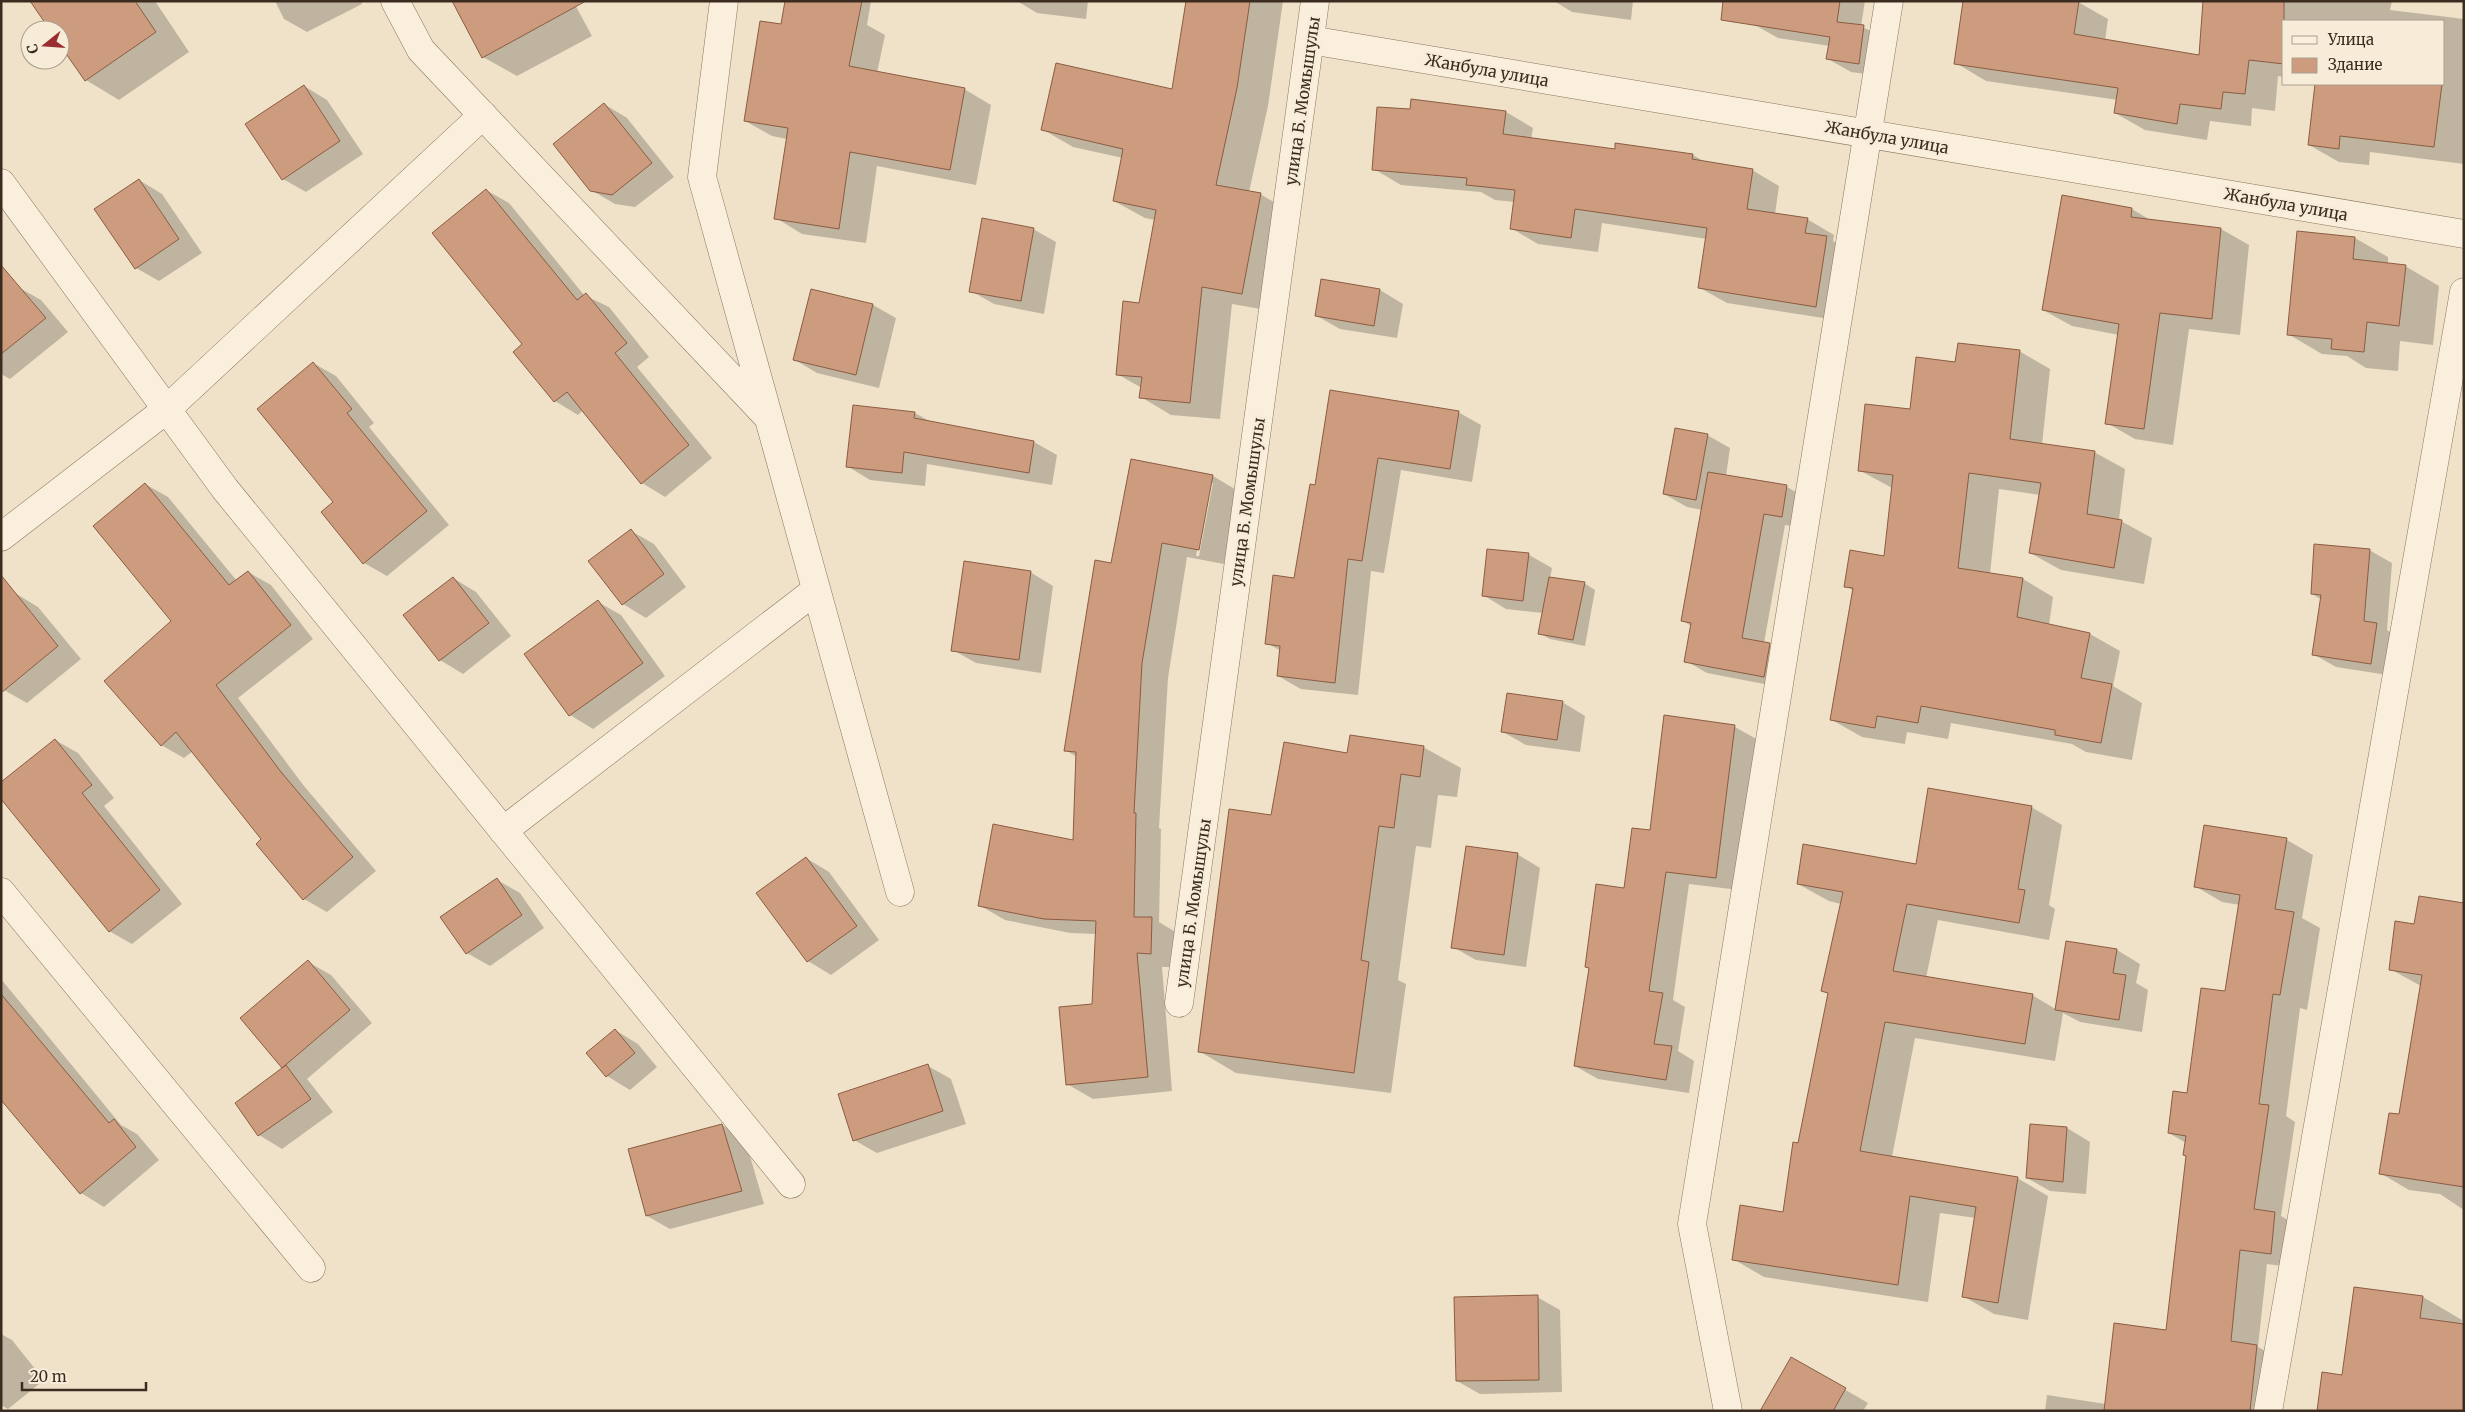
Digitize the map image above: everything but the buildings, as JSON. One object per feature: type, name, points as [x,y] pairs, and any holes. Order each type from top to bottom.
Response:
[{"type":"street","points":[[395,1],[420,50],[768,418]]},
{"type":"street","points":[[724,1],[702,177],[900,892]]},
{"type":"street","name":"улица Б. Момышулы","points":[[1179,1003],[1315,1]]},
{"type":"street","points":[[1728,1411],[1692,1224],[1889,1]]},
{"type":"street","name":"Жанбула улица","points":[[1310,40],[2464,234]]},
{"type":"street","points":[[1,537],[167,409],[483,115]]},
{"type":"street","points":[[1,183],[225,488],[791,1184]]},
{"type":"street","points":[[2268,1411],[2464,292]]},
{"type":"street","points":[[504,831],[816,590]]},
{"type":"street","points":[[1,892],[311,1268]]}]
